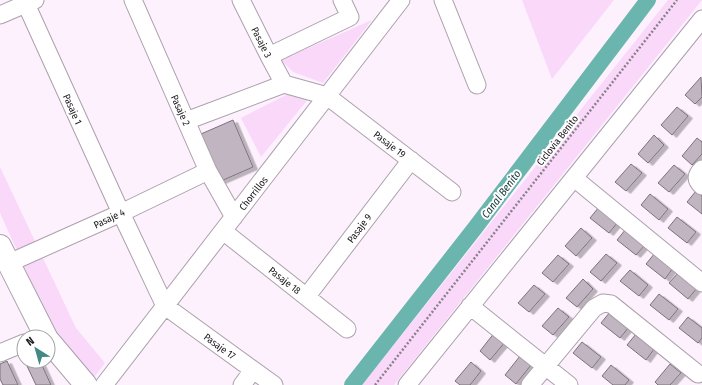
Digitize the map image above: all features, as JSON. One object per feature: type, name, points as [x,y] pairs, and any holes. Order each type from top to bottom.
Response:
[{"type":"street","name":"Pasaje 2","points":[[133,0],[208,171],[234,217]]},
{"type":"street","name":"Pasaje 3","points":[[241,0],[284,84]]},
{"type":"street","points":[[269,56],[350,18],[342,0]]},
{"type":"street","name":"Chorrillos","points":[[104,385],[401,0]]},
{"type":"street","points":[[443,0],[477,85]]},
{"type":"street","name":"Pasaje 1","points":[[16,6],[121,213]]},
{"type":"street","points":[[407,385],[702,18]]},
{"type":"street","points":[[186,121],[284,84],[327,96]]},
{"type":"street","name":"Pasaje 19","points":[[327,96],[452,192]]},
{"type":"street","name":"Pasaje 9","points":[[307,296],[411,160]]},
{"type":"street","points":[[702,169],[697,174],[697,179],[698,183],[702,186]]},
{"type":"street","name":"Pasaje 4","points":[[4,255],[121,213],[208,171]]},
{"type":"street","points":[[574,178],[702,283]]},
{"type":"street","points":[[121,213],[165,306]]},
{"type":"street","name":"Pasaje 18","points":[[223,231],[348,328]]},
{"type":"street","points":[[4,255],[36,329]]},
{"type":"street","points":[[530,385],[594,308],[599,304],[607,303],[611,304],[696,376]]},
{"type":"street","name":"Pasaje 17","points":[[165,306],[274,385]]},
{"type":"street","points":[[470,306],[569,385]]},
{"type":"street","points":[[0,353],[16,347]]},
{"type":"street","points":[[56,354],[86,385]]},
{"type":"street","points":[[242,385],[253,370]]},
{"type":"path","name":"Ciclovia Benito","points":[[375,385],[677,0]]},
{"type":"shaded area","points":[[522,0],[614,0],[552,79]]},
{"type":"shaded area","points":[[668,0],[702,0],[394,385],[362,385]]},
{"type":"shaded area","points":[[372,20],[323,83],[293,72],[281,60]]},
{"type":"shaded area","points":[[290,93],[309,98],[261,157],[241,118]]},
{"type":"shaded area","points":[[0,167],[76,328],[105,363],[92,380],[56,335],[56,329],[53,329],[0,213]]},
{"type":"building","points":[[701,77],[702,97],[695,104],[685,95]]},
{"type":"building","points":[[677,107],[688,116],[672,135],[661,125]]},
{"type":"building","points":[[233,120],[253,167],[221,181],[201,134]]},
{"type":"building","points":[[654,135],[664,145],[648,163],[638,154]]},
{"type":"building","points":[[697,138],[702,142],[702,154],[692,165],[682,156]]},
{"type":"building","points":[[631,164],[642,173],[626,191],[615,182]]},
{"type":"building","points":[[674,165],[685,174],[669,192],[658,183]]},
{"type":"building","points":[[696,191],[702,196],[702,214],[687,202]]},
{"type":"building","points":[[650,194],[668,209],[659,220],[641,205]]},
{"type":"building","points":[[599,207],[618,222],[609,233],[590,218]]},
{"type":"building","points":[[677,217],[696,232],[687,243],[668,228]]},
{"type":"building","points":[[581,228],[592,238],[576,256],[565,246]]},
{"type":"building","points":[[626,229],[645,245],[636,255],[617,240]]},
{"type":"building","points":[[655,253],[673,268],[665,279],[646,264]]},
{"type":"building","points":[[606,254],[617,263],[601,281],[590,272]]},
{"type":"building","points":[[558,255],[569,264],[553,282],[542,273]]},
{"type":"building","points":[[630,270],[648,285],[639,296],[620,281]]},
{"type":"building","points":[[678,273],[697,288],[688,299],[669,283]]},
{"type":"building","points":[[583,279],[593,289],[577,307],[566,298]]},
{"type":"building","points":[[534,285],[545,294],[529,312],[518,303]]},
{"type":"building","points":[[659,294],[678,309],[669,320],[650,305]]},
{"type":"building","points":[[558,308],[569,317],[553,335],[542,326]]},
{"type":"building","points":[[610,312],[629,327],[620,338],[601,323]]},
{"type":"building","points":[[688,317],[702,328],[702,338],[698,343],[679,328]]},
{"type":"building","points":[[495,332],[506,341],[490,360],[480,351]]},
{"type":"building","points":[[636,334],[654,349],[646,360],[627,345]]},
{"type":"building","points":[[582,342],[601,357],[592,368],[573,353]]},
{"type":"building","points":[[520,356],[531,365],[516,384],[505,375]]},
{"type":"building","points":[[7,361],[18,385],[3,385],[0,379],[0,364]]},
{"type":"building","points":[[471,362],[481,371],[470,385],[460,385],[455,381]]},
{"type":"building","points":[[670,364],[681,373],[670,385],[658,385],[655,382]]},
{"type":"building","points":[[611,365],[629,380],[625,385],[613,385],[602,376]]},
{"type":"building","points":[[28,369],[44,369],[51,385],[36,385]]},
{"type":"waterway","name":"Canal Benito","points":[[352,385],[475,228],[648,0]]}]
